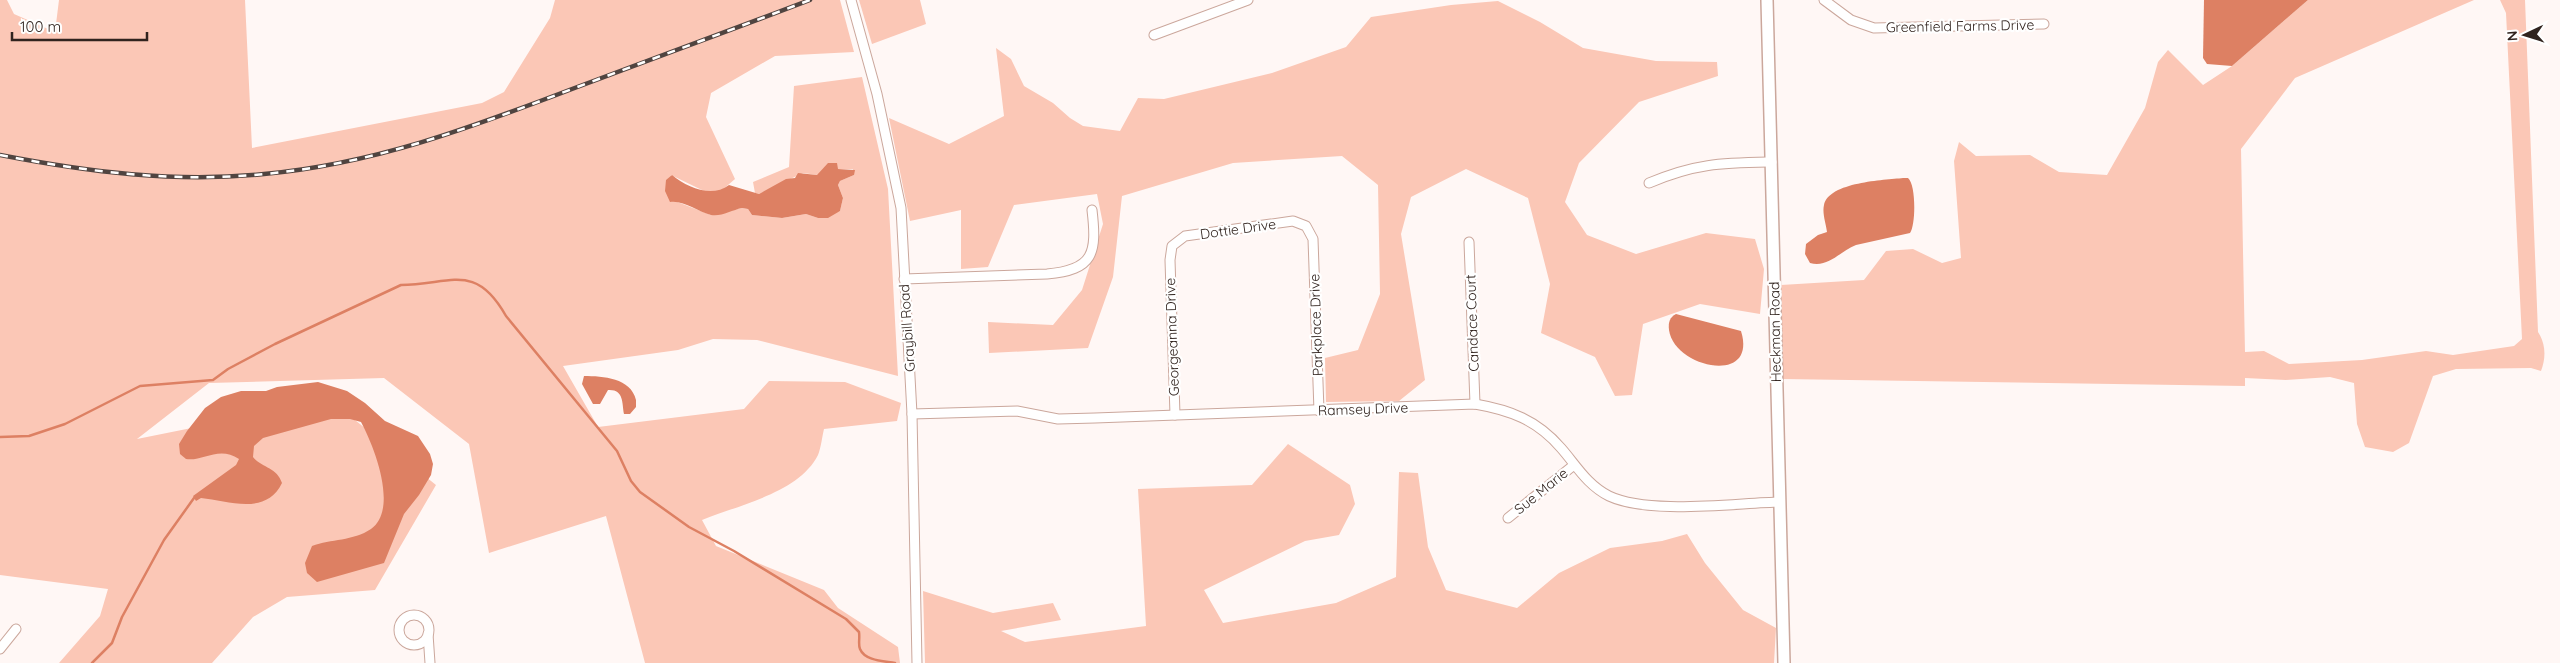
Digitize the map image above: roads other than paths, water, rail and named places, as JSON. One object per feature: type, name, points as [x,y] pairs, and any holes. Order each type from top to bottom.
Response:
[{"type":"street","name":"Graybill Road","points":[[851,0],[878,94],[901,208],[912,414],[917,663]]},
{"type":"street","points":[[1154,36],[1248,0]]},
{"type":"street","name":"Heckman Road","points":[[1767,0],[1784,663]]},
{"type":"street","name":"Greenfield Farms Drive","points":[[1824,0],[1851,20],[1874,28],[2044,24]]},
{"type":"street","points":[[1649,183],[1678,170],[1696,166],[1772,162]]},
{"type":"street","points":[[904,279],[1063,273],[1080,267],[1091,257],[1093,249],[1092,210]]},
{"type":"street","name":"Dottie Drive","points":[[1170,260],[1172,246],[1181,238],[1264,225],[1300,222],[1311,232],[1313,239]]},
{"type":"street","name":"Parkplace Drive","points":[[1313,239],[1318,411]]},
{"type":"street","name":"Candace Court","points":[[1469,242],[1475,404]]},
{"type":"street","name":"Georgeanna Drive","points":[[1170,260],[1175,415]]},
{"type":"street","name":"Ramsey Drive","points":[[912,414],[1017,411],[1058,419],[1475,404],[1502,409],[1533,422],[1561,448],[1584,478],[1608,496],[1640,505],[1780,502]]},
{"type":"street","name":"Sue Marie","points":[[1508,518],[1574,465]]},
{"type":"street","points":[[0,649],[16,629]]},
{"type":"street","points":[[428,634],[430,663]]},
{"type":"waterway","points":[[0,437],[29,436],[65,424],[140,386],[213,380],[228,369],[275,344],[401,285],[448,280],[472,282],[483,288],[495,299],[506,316],[617,451],[631,481],[640,492],[689,527],[734,551],[846,619],[859,632],[859,647],[866,656],[875,660],[895,663]]},
{"type":"waterway","points":[[92,663],[112,643],[122,617],[164,540],[194,498]]},
{"type":"railway","points":[[0,155],[99,171],[198,177],[264,174],[344,162],[383,153],[459,130],[810,0]]}]
